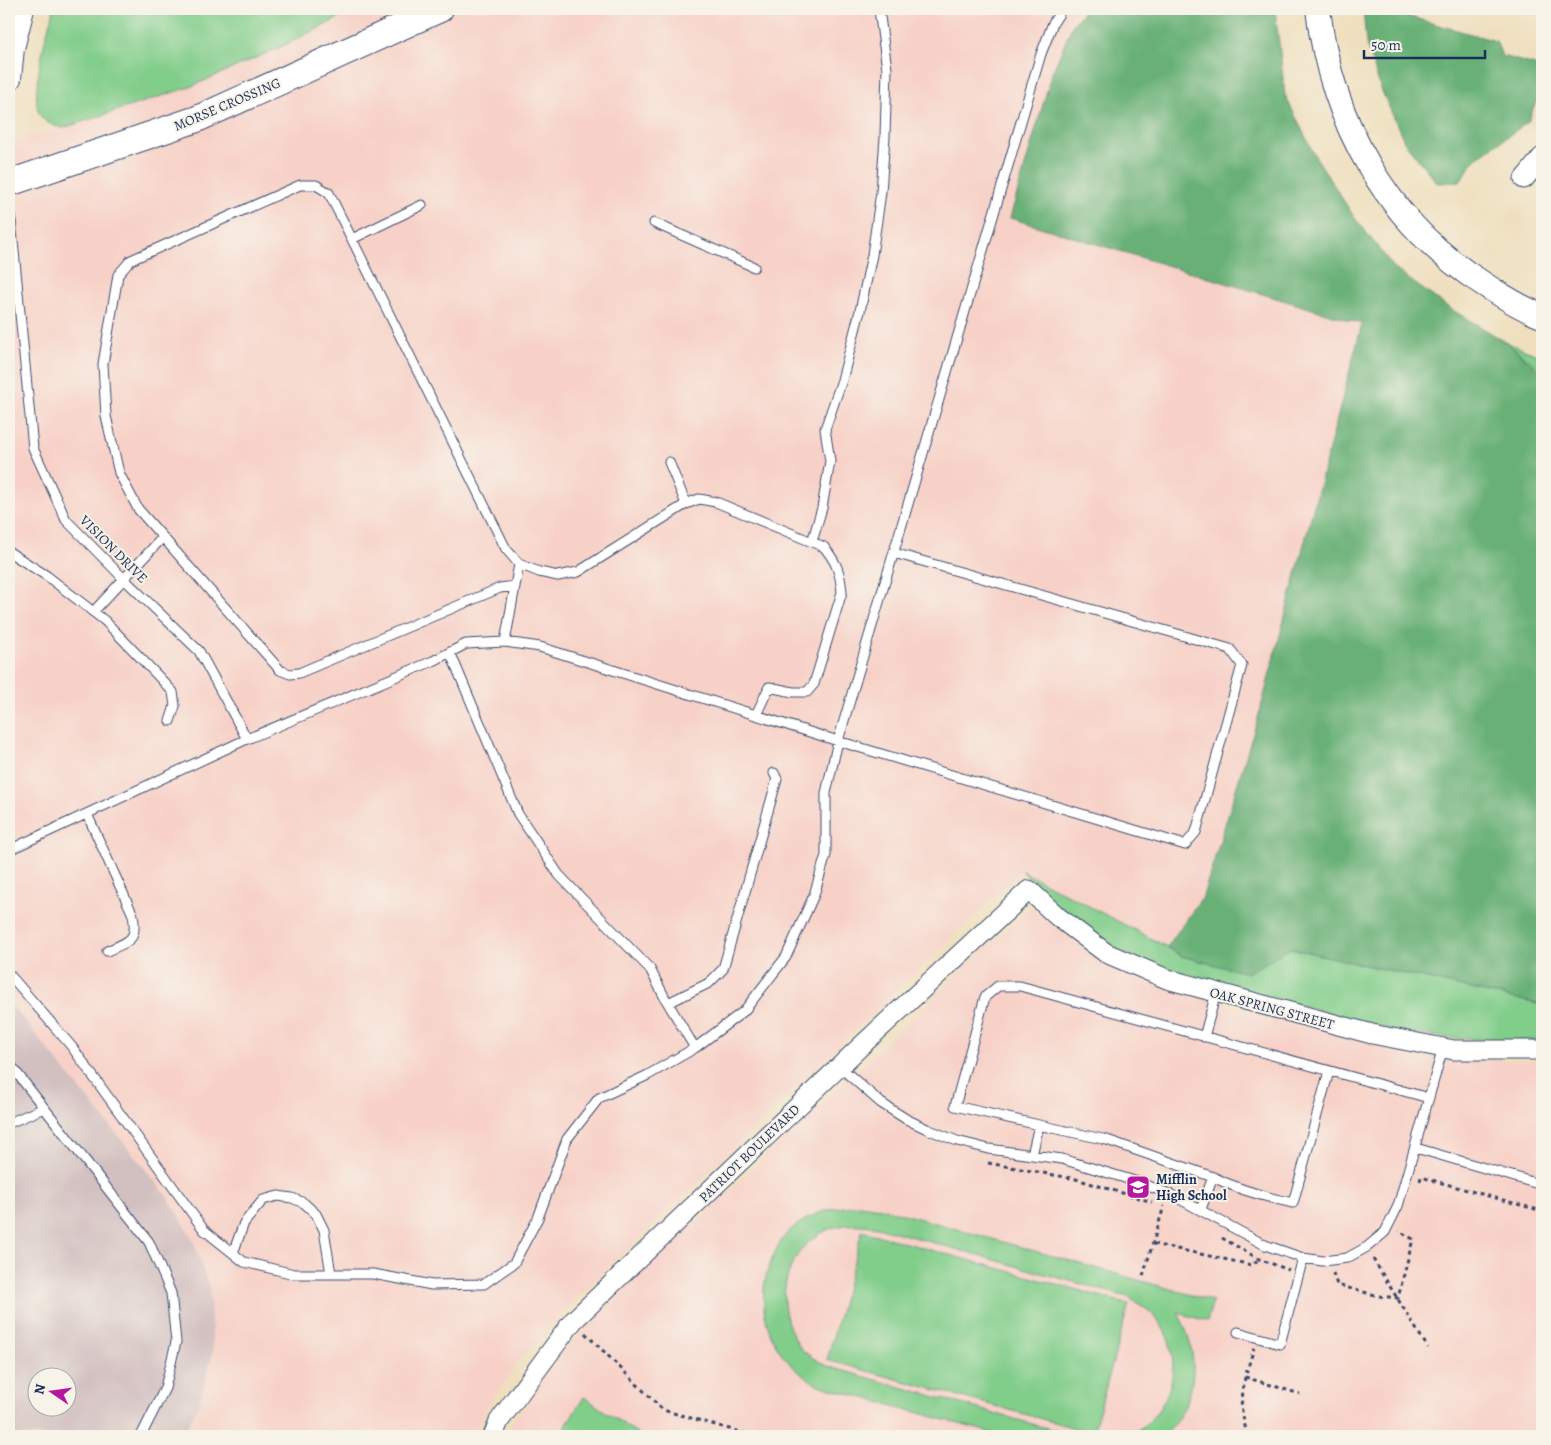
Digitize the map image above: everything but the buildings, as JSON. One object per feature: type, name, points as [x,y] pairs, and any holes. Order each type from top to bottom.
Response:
[{"type":"main road","name":"MORSE CROSSING","points":[[9,183],[197,119],[440,9]]},
{"type":"street","points":[[9,78],[12,48],[22,9]]},
{"type":"street","points":[[1318,9],[1321,38],[1336,96],[1354,139],[1374,175],[1401,212],[1430,242],[1466,273],[1498,293],[1542,316]]},
{"type":"street","points":[[1524,179],[1542,156]]},
{"type":"street","name":"OAK SPRING STREET","points":[[1029,890],[1058,917],[1106,954],[1167,979],[1372,1034],[1443,1048],[1454,1050],[1542,1050]]},
{"type":"street","name":"PATRIOT BOULEVARD","points":[[493,1436],[499,1421],[573,1321],[840,1066],[1029,890]]},
{"type":"lane","points":[[812,542],[822,508],[830,461],[825,428],[842,380],[860,311],[872,254],[880,199],[885,137],[887,69],[879,9]]},
{"type":"lane","points":[[9,974],[72,1047],[204,1230],[244,1262],[294,1274],[373,1274],[432,1285],[484,1284],[514,1263],[538,1218],[567,1139],[599,1098],[648,1075],[695,1048],[744,1011],[786,957],[814,895],[826,854],[826,793],[838,741],[1040,54],[1053,23],[1062,9]]},
{"type":"lane","points":[[516,586],[500,588],[299,673],[290,674],[280,670],[138,508],[120,473],[106,416],[103,364],[118,275],[131,260],[300,185],[316,185],[329,193],[506,549],[519,564],[538,572],[558,576],[578,572],[686,504],[699,499],[716,502],[824,547],[835,562],[841,577],[842,592],[814,684],[807,692],[793,692],[769,687],[756,715]]},
{"type":"lane","name":"VISION DRIVE","points":[[9,199],[33,448],[66,520],[199,651],[247,739]]},
{"type":"lane","points":[[352,239],[422,205]]},
{"type":"lane","points":[[654,223],[754,267]]},
{"type":"lane","points":[[669,462],[686,504]]},
{"type":"lane","points":[[93,612],[163,537]]},
{"type":"lane","points":[[9,552],[47,576],[105,621],[173,692],[176,706],[170,721]]},
{"type":"lane","points":[[9,850],[247,739],[433,661],[466,644],[505,642],[540,647],[838,741],[1185,845],[1196,832],[1242,665],[1230,650],[894,553]]},
{"type":"lane","points":[[505,642],[519,564]]},
{"type":"lane","points":[[450,652],[518,814],[559,875],[650,969],[695,1048]]},
{"type":"lane","points":[[668,1003],[708,983],[723,969],[777,779],[774,773]]},
{"type":"lane","points":[[87,814],[133,916],[135,928],[134,936],[127,942],[107,951]]},
{"type":"lane","points":[[1329,1071],[1293,1203],[1234,1187],[1152,1154],[1107,1140],[955,1106],[985,997],[998,986],[1020,986],[1429,1098]]},
{"type":"lane","points":[[1204,1037],[1216,993]]},
{"type":"lane","points":[[840,1066],[881,1102],[906,1119],[957,1141],[989,1149],[1062,1159],[1138,1182],[1201,1209],[1265,1245],[1303,1258],[1323,1261],[1347,1258],[1367,1247],[1385,1232],[1398,1206],[1443,1048]]},
{"type":"lane","points":[[9,1062],[149,1242],[171,1293],[176,1342],[165,1388],[141,1436]]},
{"type":"lane","points":[[9,1123],[44,1108]]},
{"type":"lane","points":[[1032,1155],[1039,1125]]},
{"type":"lane","points":[[1416,1148],[1542,1184]]},
{"type":"lane","points":[[1201,1209],[1213,1177]]},
{"type":"lane","points":[[233,1253],[244,1223],[263,1200],[278,1196],[292,1198],[304,1203],[316,1214],[324,1230],[331,1274]]},
{"type":"lane","points":[[1238,1332],[1280,1344],[1303,1258]]},
{"type":"path","points":[[983,1161],[1076,1179],[1154,1203]]},
{"type":"path","points":[[1418,1185],[1421,1177],[1542,1211]]},
{"type":"path","points":[[1144,1276],[1163,1206],[1171,1210]]},
{"type":"path","points":[[1394,1238],[1403,1225]]},
{"type":"path","points":[[1398,1298],[1413,1239],[1399,1231]]},
{"type":"path","points":[[1217,1235],[1258,1259],[1299,1273],[1333,1273],[1341,1271]]},
{"type":"path","points":[[1153,1244],[1252,1265],[1258,1259]]},
{"type":"path","points":[[1365,1263],[1378,1256]]},
{"type":"path","points":[[1373,1259],[1428,1348]]},
{"type":"path","points":[[1333,1273],[1337,1285],[1379,1296],[1398,1298]]},
{"type":"path","points":[[573,1321],[663,1410],[754,1436]]},
{"type":"path","points":[[1247,1436],[1241,1406],[1245,1377],[1258,1338]]},
{"type":"path","points":[[1245,1377],[1300,1394]]},
{"type":"shaded area","points":[[357,9],[1077,9],[1073,24],[1052,73],[1010,218],[1362,324],[1260,711],[1203,896],[1167,947],[1021,871],[570,1305],[517,1363],[487,1408],[474,1436],[182,1436],[198,1406],[168,1197],[9,1002],[9,142],[79,124],[190,87],[283,46]]},
{"type":"shaded area","name":"Mifflin High School","points":[[1031,906],[1091,956],[1119,971],[1154,984],[1405,1052],[1465,1060],[1542,1059],[1542,1436],[506,1436],[511,1425],[555,1360],[598,1314]]},
{"type":"shaded area","points":[[9,1002],[168,1197],[193,1240],[209,1287],[213,1352],[198,1406],[182,1436],[9,1436]]},
{"type":"green space","points":[[54,9],[357,9],[283,46],[190,87],[63,128],[45,121],[40,115],[37,106],[40,63]]},
{"type":"green space","points":[[1086,9],[1275,9],[1285,95],[1314,154],[1354,217],[1396,270],[1449,308],[1506,342],[1542,373],[1542,538],[1538,574],[1542,581],[1542,1005],[1290,948],[1247,973],[1181,956],[1167,947],[1203,896],[1260,711],[1362,324],[1010,218],[1052,73],[1073,24]]},
{"type":"green space","points":[[1363,9],[1397,9],[1396,13],[1496,41],[1502,56],[1535,65],[1542,76],[1542,87],[1528,122],[1475,159],[1460,182],[1437,183],[1405,143],[1381,89],[1366,43]]},
{"type":"green space","points":[[1506,342],[1542,357],[1542,373],[1541,370]]},
{"type":"green space","points":[[1022,871],[1182,956],[1247,973],[1290,948],[1542,1005],[1542,1040],[1517,1041],[1449,1038],[1398,1032],[1140,961],[1102,943],[1074,922]]},
{"type":"green space","points":[[859,1205],[882,1208],[1213,1301],[1207,1321],[1178,1313],[1190,1345],[1193,1361],[1193,1378],[1184,1409],[1175,1423],[1163,1436],[1123,1436],[1137,1430],[1154,1416],[1164,1401],[1172,1375],[1173,1362],[1167,1337],[1161,1325],[1152,1314],[1140,1305],[1127,1297],[871,1226],[845,1225],[827,1230],[802,1249],[794,1261],[788,1275],[784,1305],[787,1320],[798,1345],[812,1357],[830,1367],[1075,1436],[1003,1436],[821,1386],[804,1376],[789,1363],[778,1348],[770,1332],[765,1314],[763,1295],[766,1276],[778,1246],[792,1229],[808,1218],[824,1211]]},
{"type":"green space","points":[[862,1231],[1129,1304],[1093,1433],[827,1360]]},
{"type":"green space","points":[[584,1397],[641,1436],[559,1436]]},
{"type":"place","name":"Mifflin High School","points":[[1138,1187]]}]
